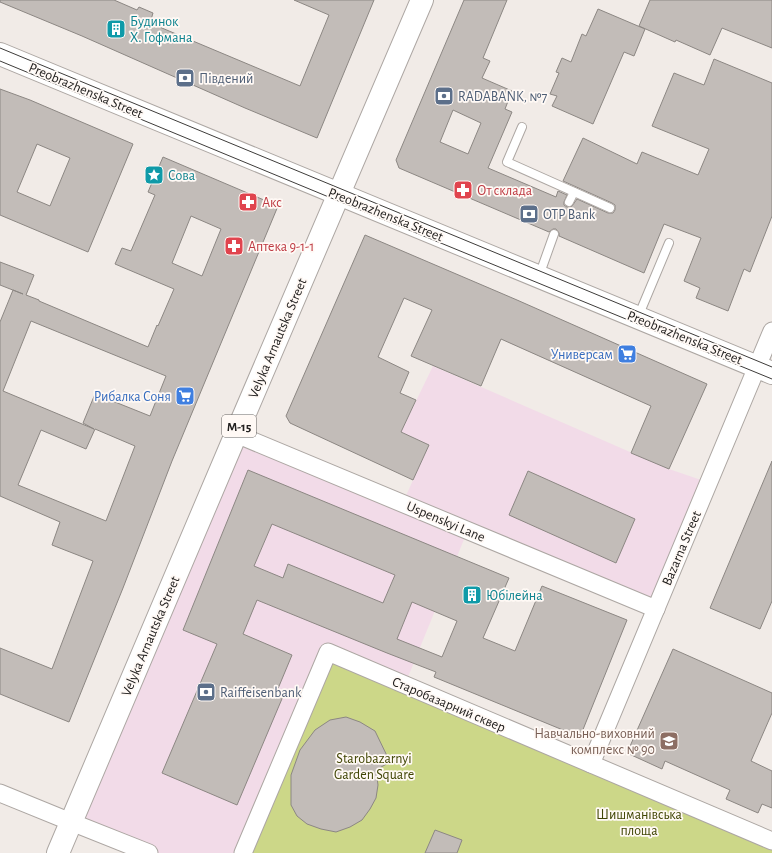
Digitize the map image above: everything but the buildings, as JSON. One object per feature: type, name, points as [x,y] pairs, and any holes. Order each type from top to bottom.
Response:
[{"type":"main road","name":"Velyka Arnautska Street","points":[[58,853],[422,0]]},
{"type":"main road","name":"Preobrazhenska Street","points":[[0,54],[765,370]]},
{"type":"street","name":"Bazarna Street","points":[[591,764],[656,609],[765,370],[772,331]]},
{"type":"street","name":"Uspenskyi Lane","points":[[236,434],[656,609]]},
{"type":"street","name":"Старобазарний сквер","points":[[243,853],[328,652],[772,841]]},
{"type":"street","points":[[0,793],[149,853]]},
{"type":"lane","points":[[522,128],[507,162],[610,208]]},
{"type":"lane","points":[[569,202],[574,192]]},
{"type":"lane","points":[[538,277],[554,234]]},
{"type":"lane","points":[[637,317],[669,243]]},
{"type":"shaded area","points":[[433,366],[669,469],[707,482],[656,606],[404,500],[429,445],[401,432]]},
{"type":"shaded area","points":[[237,435],[467,532],[408,677],[238,853],[149,853],[73,821]]},
{"type":"green space","name":"Starobazarnyi Garden Square","points":[[328,652],[772,841],[772,853],[243,853]]},
{"type":"tram line","points":[[0,48],[772,367]]},
{"type":"tram line","points":[[0,61],[772,379]]},
{"type":"place","name":"Будинок Х. Гофмана","points":[[116,29]]},
{"type":"place","name":"Південий","points":[[185,78]]},
{"type":"place","name":"RADABANK, №7","points":[[444,96]]},
{"type":"place","name":"Сова","points":[[154,175]]},
{"type":"place","name":"От склада","points":[[463,190]]},
{"type":"place","name":"Акс","points":[[248,202]]},
{"type":"place","name":"OTP Bank","points":[[529,214]]},
{"type":"place","name":"Аптека 9-1-1","points":[[234,246]]},
{"type":"place","name":"Универсам","points":[[627,354]]},
{"type":"place","name":"Рибалка Соня","points":[[185,396]]},
{"type":"place","name":"Юбілейна","points":[[472,595]]},
{"type":"place","name":"Raiffeisenbank","points":[[206,692]]},
{"type":"place","name":"Навчально-виховний комплекс № 90","points":[[669,741]]},
{"type":"park label","name":"Шишманівська площа","points":[[639,822]]}]
